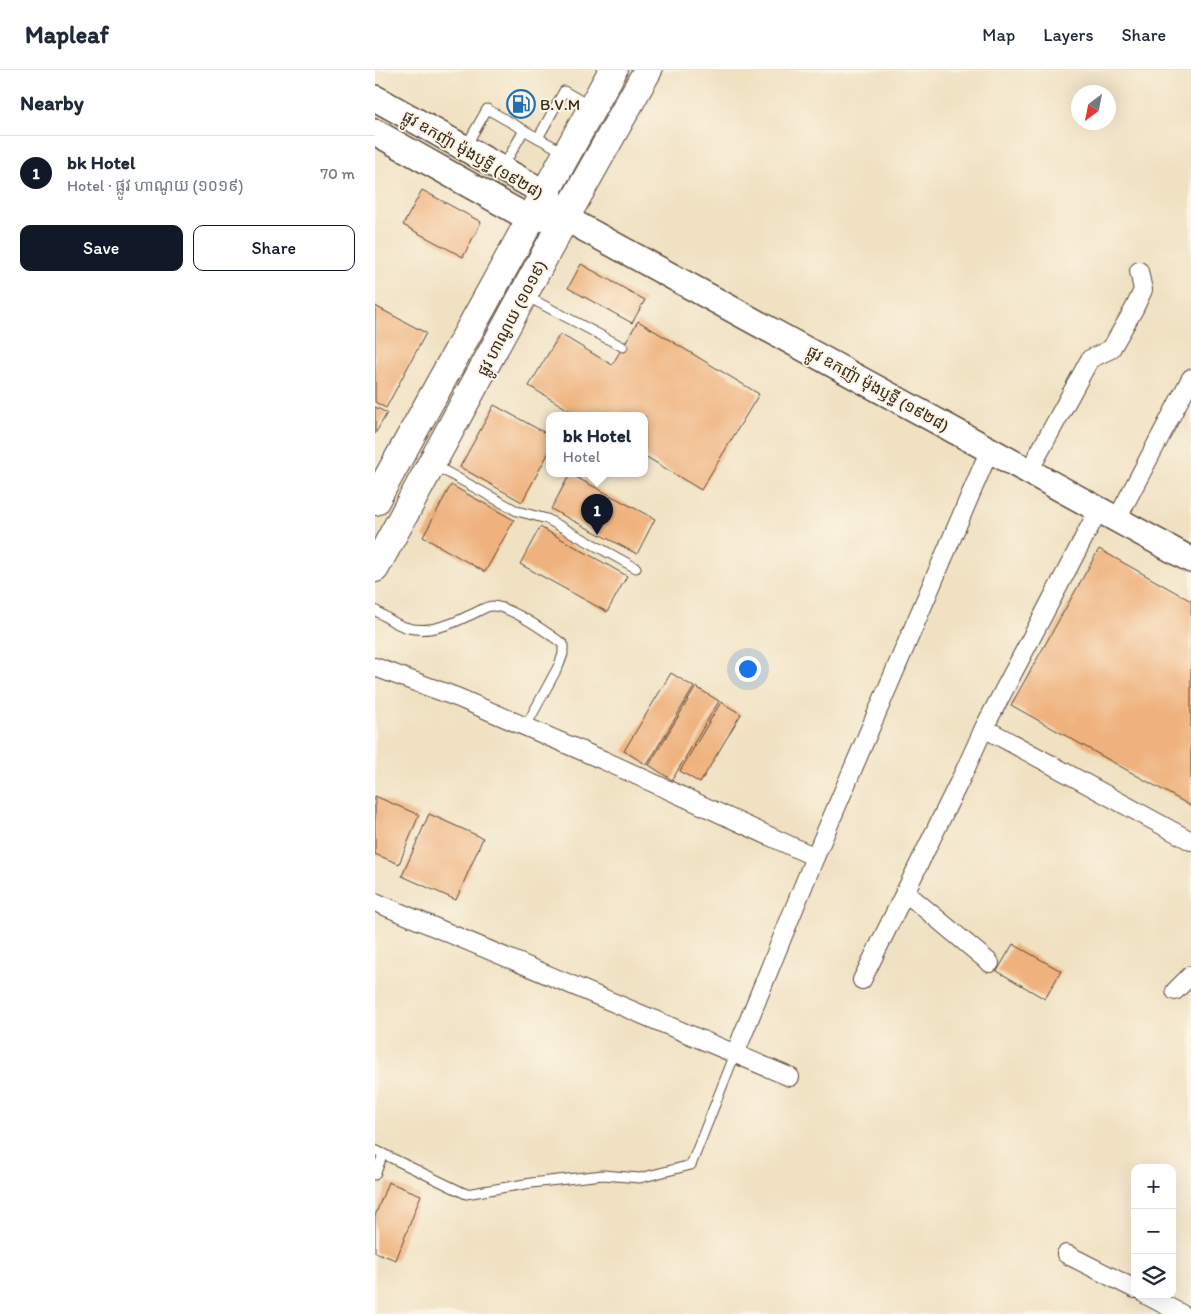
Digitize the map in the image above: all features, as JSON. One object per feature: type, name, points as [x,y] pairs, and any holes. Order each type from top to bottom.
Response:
[{"type":"main road","name":"ផ្លូវ ហាណូយ (១០១៩)","points":[[375,501],[613,70]]},
{"type":"main road","name":"ផ្លូវ ហាណូយ (១០១៩)","points":[[375,568],[565,218],[648,70]]},
{"type":"main road","name":"ផ្លូវ ឧកញ៉ា ម៉ុងឫទ្ធី (១៩២៨)","points":[[375,98],[545,192],[565,218],[1191,560]]},
{"type":"main road","name":"ផ្លូវ ឧកញ៉ា ម៉ុងឫទ្ធី (១៩២៨)","points":[[375,132],[530,219],[565,218]]},
{"type":"street","points":[[1029,470],[1090,359],[1111,349],[1134,309],[1143,290],[1139,271]]},
{"type":"street","points":[[862,980],[985,728],[1108,514],[1191,378]]},
{"type":"street","points":[[735,1054],[815,857],[990,449]]},
{"type":"street","points":[[375,667],[459,698],[526,726],[815,857]]},
{"type":"street","points":[[985,728],[1191,841]]},
{"type":"street","points":[[905,892],[990,963]]},
{"type":"street","points":[[375,902],[790,1076]]},
{"type":"street","points":[[1175,991],[1191,975]]},
{"type":"street","points":[[1066,1254],[1131,1287]]},
{"type":"street","points":[[1154,1299],[1182,1314]]},
{"type":"lane","points":[[538,138],[564,91],[593,107]]},
{"type":"lane","points":[[465,148],[487,109],[566,154]]},
{"type":"lane","points":[[502,169],[524,130]]},
{"type":"lane","points":[[523,295],[623,348]]},
{"type":"lane","points":[[431,464],[517,510],[547,519],[636,568]]},
{"type":"lane","points":[[375,610],[405,627],[420,630],[440,627],[491,606],[507,609],[563,644],[563,654],[559,665],[526,726]]},
{"type":"lane","points":[[375,1175],[379,1152],[466,1194],[531,1183],[603,1175],[639,1178],[691,1165],[735,1054]]},
{"type":"building","points":[[422,190],[481,222],[463,257],[403,225]]},
{"type":"building","points":[[581,264],[645,300],[632,323],[568,288]]},
{"type":"building","points":[[375,306],[426,333],[386,408],[375,402]]},
{"type":"building","points":[[638,321],[759,394],[701,490],[648,458],[648,412],[572,412],[529,386],[560,334],[612,365]]},
{"type":"building","points":[[494,405],[546,433],[546,458],[522,502],[460,467]]},
{"type":"building","points":[[375,407],[387,413],[375,434]]},
{"type":"building","points":[[568,477],[576,477],[655,519],[637,554],[551,509]]},
{"type":"building","points":[[451,485],[514,520],[485,572],[423,537]]},
{"type":"building","points":[[540,527],[627,576],[607,612],[520,564]]},
{"type":"building","points":[[1099,549],[1191,601],[1191,806],[1011,705]]},
{"type":"building","points":[[671,673],[694,687],[647,765],[624,751]]},
{"type":"building","points":[[696,687],[719,701],[672,780],[649,765]]},
{"type":"building","points":[[721,702],[741,714],[700,783],[680,771]]},
{"type":"building","points":[[375,796],[419,815],[399,864],[375,854]]},
{"type":"building","points":[[429,814],[483,838],[456,900],[402,876]]},
{"type":"building","points":[[1013,944],[1061,971],[1045,999],[997,971]]},
{"type":"building","points":[[388,1182],[421,1195],[396,1260],[375,1252],[375,1216]]},
{"type":"place","name":"B.V.M","points":[[521,104]]},
{"type":"place","name":"bk Hotel","points":[[597,535]]}]
